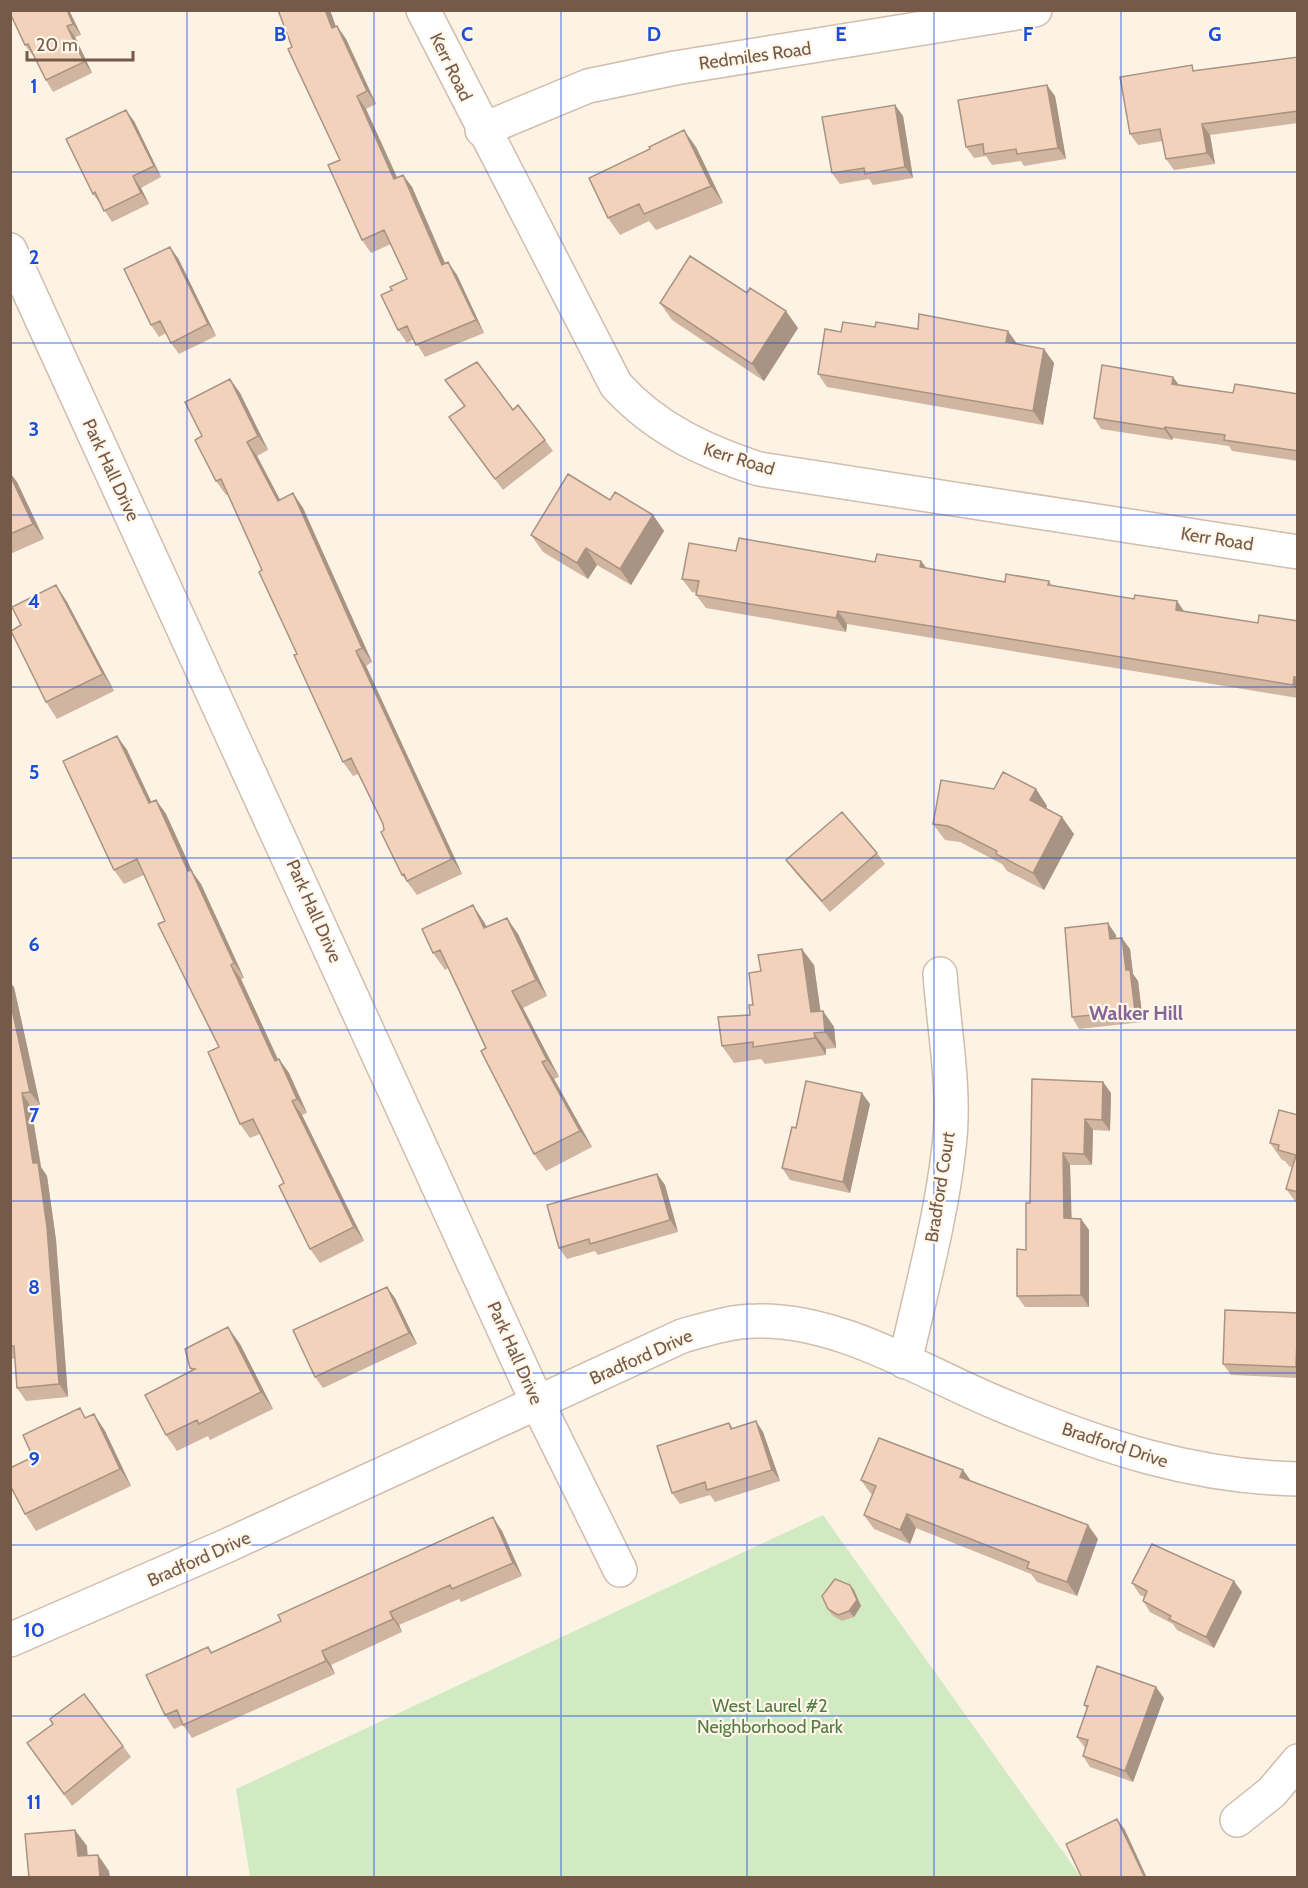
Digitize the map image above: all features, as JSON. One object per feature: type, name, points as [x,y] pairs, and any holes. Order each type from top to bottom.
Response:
[{"type":"street","name":"Kerr Road","points":[[423,10],[482,130],[616,385],[633,404],[685,440],[714,454],[759,469],[1298,552]]},
{"type":"street","name":"Redmiles Road","points":[[482,130],[588,86],[675,68],[1035,10]]},
{"type":"street","name":"Park Hall Drive","points":[[10,250],[538,1404],[620,1570]]},
{"type":"street","name":"Bradford Court","points":[[904,1362],[939,1212],[950,1146],[951,1107],[940,974]]},
{"type":"street","name":"Bradford Drive","points":[[10,1640],[112,1597],[538,1404],[682,1336],[731,1323],[780,1321],[831,1331],[1043,1422],[1155,1460],[1230,1476],[1298,1479]]},
{"type":"street","points":[[1237,1820],[1272,1792],[1298,1761]]},
{"type":"green space","name":"West Laurel #2 Neighborhood Park","points":[[823,1515],[1081,1877],[250,1877],[236,1789]]},
{"type":"building","points":[[10,10],[67,10],[73,24],[67,26],[84,62],[46,80],[28,44],[25,45]]},
{"type":"building","points":[[278,10],[325,10],[332,28],[337,26],[367,91],[357,96],[394,179],[403,175],[442,265],[448,262],[476,320],[416,345],[407,326],[398,330],[381,295],[392,290],[390,287],[407,279],[384,230],[362,240],[328,165],[340,160],[288,49],[292,47]]},
{"type":"building","points":[[1298,57],[1298,111],[1202,124],[1207,153],[1166,159],[1160,129],[1130,134],[1120,77],[1192,65],[1193,71]]},
{"type":"building","points":[[1047,85],[1058,148],[1017,154],[1016,149],[984,154],[983,144],[966,147],[958,100]]},
{"type":"building","points":[[895,105],[905,167],[865,174],[864,168],[832,173],[822,117]]},
{"type":"building","points":[[126,110],[154,166],[133,176],[141,193],[104,211],[66,139]]},
{"type":"building","points":[[684,130],[711,186],[644,214],[639,204],[608,218],[589,178]]},
{"type":"building","points":[[170,247],[208,324],[171,343],[160,321],[151,325],[124,269]]},
{"type":"building","points":[[690,256],[747,293],[750,288],[786,311],[752,364],[660,303]]},
{"type":"building","points":[[919,314],[1008,331],[1006,342],[1044,349],[1033,411],[818,374],[825,329],[841,332],[843,322],[875,327],[876,322],[918,329]]},
{"type":"building","points":[[477,362],[513,410],[518,405],[545,440],[495,479],[449,417],[465,406],[445,380]]},
{"type":"building","points":[[1102,365],[1173,377],[1172,384],[1233,393],[1235,384],[1298,394],[1298,451],[1224,440],[1225,435],[1165,427],[1164,429],[1094,418]]},
{"type":"building","points":[[230,379],[258,436],[247,442],[278,501],[293,493],[362,648],[356,651],[452,859],[407,881],[381,832],[384,830],[383,824],[351,758],[343,762],[294,655],[297,654],[259,572],[262,570],[221,479],[216,481],[195,440],[202,436],[185,402]]},
{"type":"building","points":[[568,474],[610,500],[615,492],[653,515],[620,569],[586,548],[577,563],[531,535]]},
{"type":"building","points":[[10,475],[33,524],[10,534]]},
{"type":"building","points":[[739,538],[875,562],[877,554],[921,561],[920,567],[1005,582],[1006,574],[1049,581],[1048,585],[1134,599],[1135,595],[1177,601],[1176,610],[1258,623],[1259,615],[1298,621],[1298,678],[1294,677],[1293,685],[838,611],[836,618],[696,595],[699,581],[682,579],[689,543],[736,551]]},
{"type":"building","points":[[56,585],[103,674],[46,702],[11,631],[21,625],[12,607]]},
{"type":"building","points":[[117,736],[149,803],[156,800],[188,871],[191,870],[234,963],[231,965],[275,1061],[279,1059],[297,1099],[292,1101],[354,1227],[310,1249],[279,1186],[284,1183],[253,1119],[240,1124],[208,1052],[219,1047],[158,924],[165,921],[137,859],[114,870],[63,761]]},
{"type":"building","points":[[1003,772],[1036,789],[1030,800],[1062,817],[1033,873],[996,854],[997,851],[948,826],[933,824],[941,780],[994,789]]},
{"type":"building","points":[[842,812],[877,853],[822,901],[786,860]]},
{"type":"building","points":[[473,905],[484,928],[507,918],[536,980],[512,991],[547,1060],[542,1062],[580,1131],[534,1154],[481,1051],[486,1048],[440,950],[433,953],[422,929]]},
{"type":"building","points":[[1108,923],[1110,939],[1122,938],[1126,970],[1130,970],[1135,1011],[1072,1017],[1065,928]]},
{"type":"building","points":[[802,949],[811,1012],[823,1011],[825,1032],[814,1033],[815,1038],[753,1047],[753,1042],[722,1046],[718,1017],[750,1015],[749,1005],[753,1005],[749,973],[761,971],[758,955]]},
{"type":"building","points":[[10,1000],[30,1092],[22,1093],[33,1163],[38,1163],[47,1227],[59,1384],[17,1388],[14,1346],[10,1346]]},
{"type":"building","points":[[1032,1079],[1103,1082],[1102,1120],[1085,1119],[1084,1154],[1063,1153],[1064,1218],[1081,1219],[1081,1295],[1017,1296],[1017,1249],[1026,1250],[1026,1203],[1030,1203]]},
{"type":"building","points":[[806,1081],[862,1093],[843,1182],[782,1168],[792,1127],[796,1128]]},
{"type":"building","points":[[1279,1110],[1298,1115],[1298,1192],[1286,1189],[1296,1155],[1278,1150],[1279,1145],[1270,1143]]},
{"type":"building","points":[[657,1174],[670,1220],[590,1244],[589,1239],[559,1248],[547,1205]]},
{"type":"building","points":[[387,1287],[409,1333],[315,1377],[293,1330]]},
{"type":"building","points":[[1225,1310],[1298,1313],[1296,1367],[1223,1364]]},
{"type":"building","points":[[228,1327],[261,1392],[199,1424],[197,1420],[166,1435],[145,1395],[195,1369],[190,1368],[185,1349]]},
{"type":"building","points":[[80,1408],[85,1418],[94,1414],[120,1469],[25,1514],[10,1485],[10,1468],[33,1457],[23,1435]]},
{"type":"building","points":[[756,1421],[772,1470],[707,1490],[705,1482],[672,1493],[657,1446],[729,1423],[731,1429]]},
{"type":"building","points":[[879,1438],[963,1470],[960,1477],[1088,1525],[1067,1582],[1027,1568],[1029,1562],[907,1514],[900,1530],[864,1515],[876,1486],[861,1480]]},
{"type":"building","points":[[493,1517],[513,1563],[452,1589],[450,1585],[390,1612],[393,1619],[322,1651],[326,1661],[183,1725],[177,1710],[165,1715],[146,1675],[208,1647],[211,1653],[281,1621],[278,1615]]},
{"type":"building","points":[[1152,1544],[1234,1581],[1206,1637],[1169,1619],[1171,1616],[1143,1601],[1147,1591],[1132,1583]]},
{"type":"building","points":[[835,1579],[850,1585],[857,1600],[849,1611],[838,1615],[828,1609],[822,1596]]},
{"type":"building","points":[[1097,1666],[1156,1687],[1125,1771],[1083,1756],[1088,1740],[1077,1737],[1088,1706],[1084,1705]]},
{"type":"building","points":[[84,1694],[123,1746],[64,1794],[27,1743],[53,1724],[50,1719]]},
{"type":"building","points":[[1117,1819],[1145,1878],[1082,1878],[1066,1844]]},
{"type":"building","points":[[75,1830],[78,1856],[98,1855],[100,1878],[29,1878],[25,1834]]},
{"type":"district","name":"Walker Hill","points":[[1136,1013]]}]
